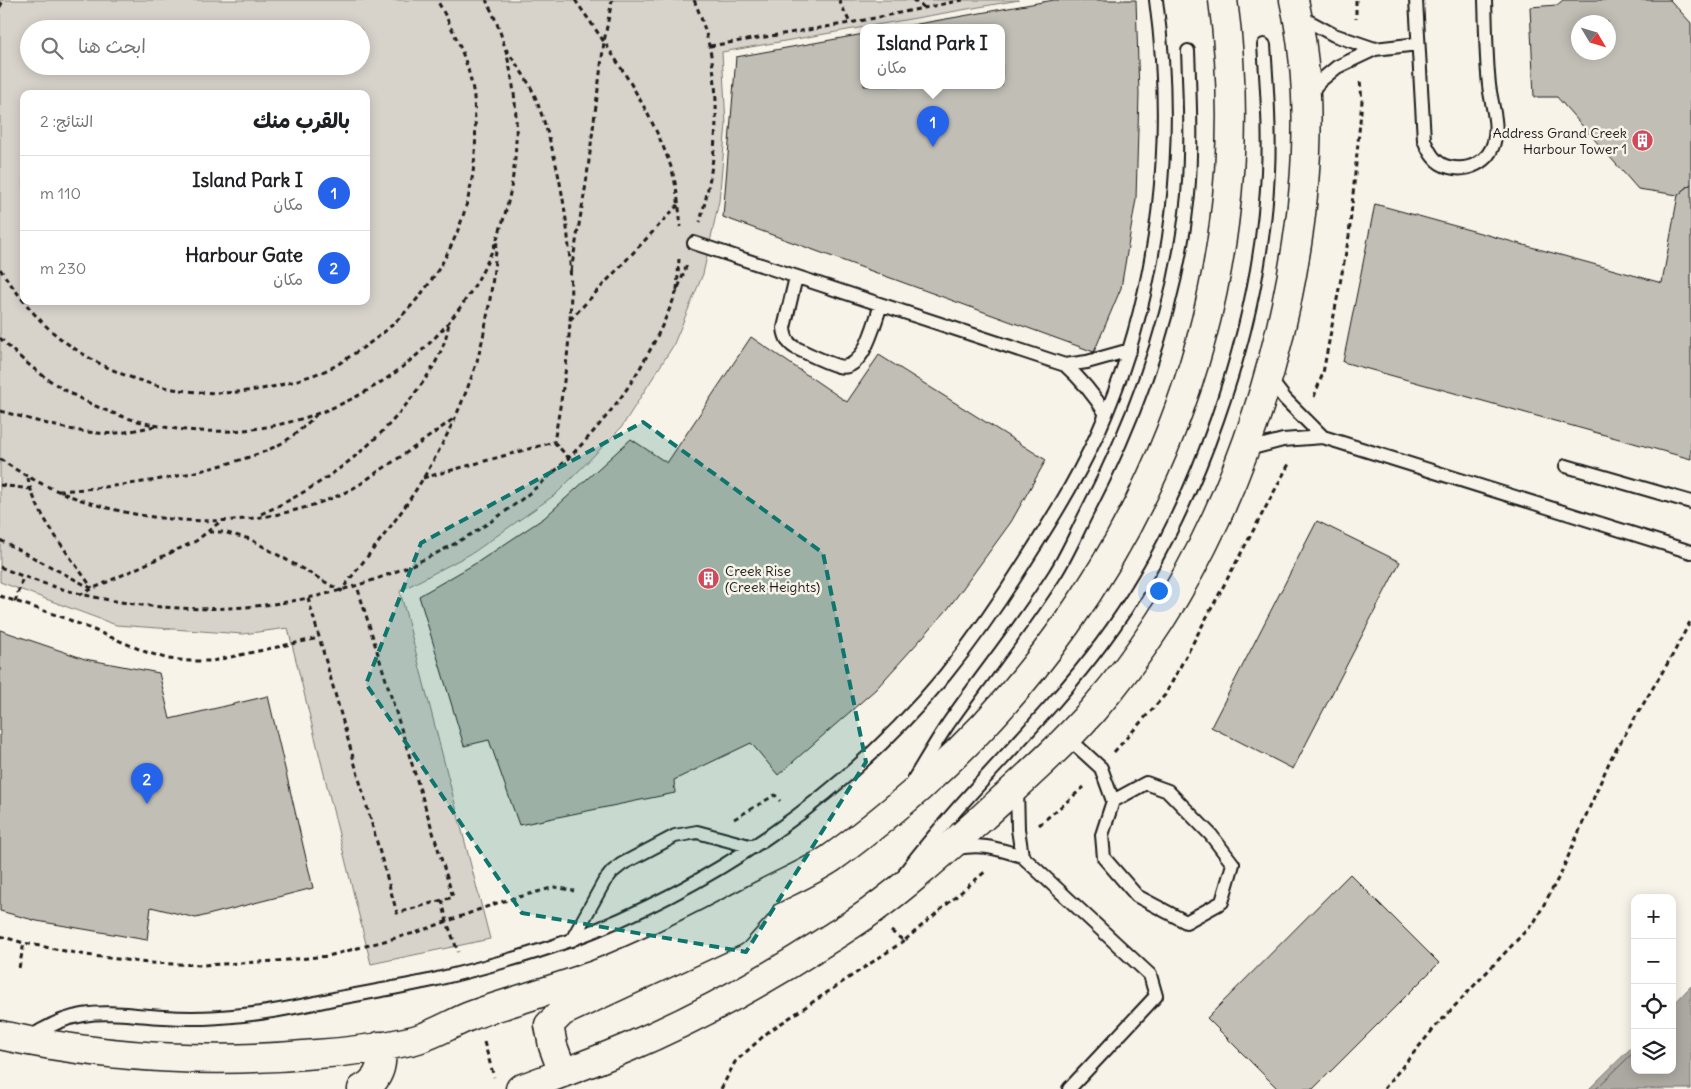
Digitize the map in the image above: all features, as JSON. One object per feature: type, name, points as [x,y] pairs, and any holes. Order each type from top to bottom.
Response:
[{"type":"street","points":[[12,1038],[89,1051],[219,1060],[285,1057],[350,1051],[414,1041],[475,1014],[598,973],[712,921],[826,862],[897,807],[948,763],[996,714],[1065,628],[1123,535],[1170,435],[1191,376],[1208,316],[1220,254],[1228,192],[1232,138],[1231,85],[1223,0]]},
{"type":"street","points":[[520,1089],[638,1043],[754,985],[817,947],[882,903],[947,849],[1017,786],[1093,710],[1136,656],[1174,599],[1207,538],[1244,450],[1279,338],[1294,268],[1304,198],[1306,96],[1296,7]]},
{"type":"street","points":[[563,1073],[553,1046],[549,1025],[562,1012],[734,932],[772,890]]},
{"type":"street","points":[[362,1089],[372,1082],[378,1074],[382,1056],[380,1046]]},
{"type":"lane","points":[[12,1038],[41,1030],[59,1021],[94,1013],[110,1012],[201,1018],[246,1015],[290,1008],[435,979],[533,954],[572,940],[665,898],[710,874],[794,817],[834,786],[872,752],[942,678],[974,639],[1064,499],[1086,458],[1106,414],[1130,350],[1147,283],[1156,232],[1162,172],[1165,107],[1163,58],[1156,0]]},
{"type":"lane","points":[[1416,0],[1424,140],[1436,160],[1446,166],[1457,169],[1469,168],[1489,154],[1494,144],[1496,132],[1489,84],[1485,0]]},
{"type":"lane","points":[[1296,7],[1334,35],[1375,48]]},
{"type":"lane","points":[[1306,96],[1337,67],[1375,48],[1418,44]]},
{"type":"lane","points":[[882,903],[923,850],[1065,690],[1103,642],[1137,591],[1193,482],[1215,424],[1235,361],[1251,299],[1262,236],[1268,172],[1269,108],[1264,45]]},
{"type":"lane","points":[[897,807],[947,726],[1021,625],[1056,572],[1106,475],[1136,409],[1160,338],[1177,267],[1188,195],[1191,123],[1188,51]]},
{"type":"lane","points":[[694,243],[1065,365],[1086,385],[1106,414]]},
{"type":"lane","points":[[796,277],[784,335],[792,346],[839,366],[852,364],[862,354],[881,305]]},
{"type":"lane","points":[[1065,365],[1087,362],[1130,350]]},
{"type":"lane","points":[[1268,377],[1285,398],[1323,437]]},
{"type":"lane","points":[[1244,450],[1283,440],[1323,437],[1691,552]]},
{"type":"lane","points":[[1566,466],[1691,502]]},
{"type":"lane","points":[[1067,737],[1101,768],[1113,801],[1102,835],[1104,858],[1137,896],[1186,922],[1222,902],[1233,864],[1168,791],[1146,783],[1113,801]]},
{"type":"lane","points":[[1017,786],[1018,829],[1022,856]]},
{"type":"lane","points":[[572,940],[604,882],[622,864],[675,836],[697,832],[753,846]]},
{"type":"lane","points":[[947,849],[975,845],[999,848],[1022,856],[1150,975],[1156,996],[1068,1089]]},
{"type":"path","points":[[0,7],[3,0]]},
{"type":"path","points":[[25,305],[67,344],[115,372],[168,389],[223,394],[278,387],[331,368],[378,339],[418,300],[449,253],[469,201],[477,146],[473,90],[458,37],[437,0]]},
{"type":"path","points":[[0,338],[37,372],[64,390],[94,405],[124,417],[188,430],[221,432],[285,424],[317,415],[347,402],[376,386],[421,351],[449,321],[468,295],[484,266],[497,236],[509,199],[515,160],[516,131],[513,83],[504,45],[486,0]]},
{"type":"path","points":[[575,0],[632,87],[657,134],[671,168],[681,229]]},
{"type":"path","points":[[570,277],[586,184],[604,42],[612,0]]},
{"type":"path","points":[[0,567],[23,577],[79,595],[139,605],[204,609],[239,608],[308,598],[357,586],[422,561],[485,526],[541,484],[596,429],[625,390],[660,331],[676,295],[694,243],[704,209],[716,139],[717,100],[710,46],[694,0]]},
{"type":"path","points":[[839,0],[850,23]]},
{"type":"path","points":[[914,0],[925,8]]},
{"type":"path","points":[[710,46],[850,23],[963,0]]},
{"type":"path","points":[[1356,0],[1356,42]]},
{"type":"path","points":[[504,45],[533,92],[548,137],[560,183],[567,230],[570,320],[567,362],[554,442]]},
{"type":"path","points":[[1306,420],[1323,373],[1349,236],[1362,101],[1357,57]]},
{"type":"path","points":[[570,320],[678,204]]},
{"type":"path","points":[[341,591],[396,519],[423,478],[454,419],[477,360],[485,326],[494,276],[497,236]]},
{"type":"path","points":[[676,295],[680,256]]},
{"type":"path","points":[[0,269],[20,297]]},
{"type":"path","points":[[254,517],[288,502],[320,483],[350,461],[380,435],[406,406],[437,362],[447,335],[449,321]]},
{"type":"path","points":[[0,410],[48,424],[97,433],[132,431],[156,425]]},
{"type":"path","points":[[56,491],[106,488],[156,481],[206,470],[271,449],[287,440],[317,415]]},
{"type":"path","points":[[0,459],[28,477],[56,491],[118,512],[151,517],[221,521],[254,517],[304,507],[351,490],[454,419]]},
{"type":"path","points":[[554,442],[569,458]]},
{"type":"path","points":[[423,478],[554,442]]},
{"type":"path","points":[[28,477],[30,489],[40,512],[92,588]]},
{"type":"path","points":[[0,485],[30,489]]},
{"type":"path","points":[[79,595],[196,541],[221,521]]},
{"type":"path","points":[[209,532],[223,532],[250,539],[341,591]]},
{"type":"path","points":[[0,540],[92,588]]},
{"type":"path","points":[[15,602],[23,577]]},
{"type":"path","points":[[308,598],[397,913],[452,897],[357,586]]},
{"type":"path","points":[[0,596],[65,618],[146,652],[175,660],[212,660],[320,638]]},
{"type":"path","points":[[1384,1089],[1435,1027],[1535,921],[1561,873],[1611,758],[1672,656],[1691,620]]},
{"type":"path","points":[[708,834],[775,795],[794,817]]},
{"type":"path","points":[[0,936],[24,943],[86,955],[148,963],[202,965],[277,961],[328,956],[418,932],[497,903],[555,887],[598,893]]},
{"type":"path","points":[[722,1089],[735,1062],[768,1032],[904,942]]},
{"type":"path","points":[[19,968],[24,943]]},
{"type":"highlighted area","points":[[643,422],[823,553],[866,762],[746,952],[522,913],[366,684],[421,543]]},
{"type":"shaded area","points":[[0,0],[1019,0],[882,24],[860,24],[860,28],[722,52],[726,124],[719,201],[703,274],[673,346],[621,428],[556,494],[474,552],[400,591],[490,939],[371,964],[288,628],[243,634],[116,625],[0,582]]},
{"type":"water","points":[[1691,986],[1691,1089],[1589,1089],[1631,1048],[1631,1074],[1676,1074],[1676,1002]]},
{"type":"building","points":[[1054,0],[1136,0],[1139,94],[1136,199],[1121,288],[1094,352],[723,217],[736,57],[860,35],[860,89],[1005,89],[1005,24],[918,24]]},
{"type":"building","name":"Address Grand Creek Harbour Tower 1","points":[[1563,0],[1670,0],[1691,23],[1691,184],[1678,195],[1638,189],[1557,97],[1534,97],[1530,7],[1557,5]]},
{"type":"building","points":[[1691,184],[1691,459],[1343,362],[1375,204],[1662,283],[1678,195]]},
{"type":"building","name":"Creek Rise (Creek Heights)","points":[[751,337],[847,402],[879,355],[1046,460],[1011,522],[947,610],[876,689],[778,775],[751,743],[674,780],[675,793],[519,825],[489,740],[464,746],[419,596],[478,562],[544,518],[631,439],[667,463]]},
{"type":"building","points":[[1317,521],[1400,562],[1293,769],[1211,727]]},
{"type":"building","points":[[0,630],[85,659],[159,673],[170,719],[268,696],[313,888],[196,918],[151,907],[147,940],[37,921],[0,911]]},
{"type":"building","points":[[1350,874],[1439,963],[1313,1089],[1278,1089],[1207,1018]]},
{"type":"place","name":"Address Grand Creek Harbour Tower 1","points":[[1643,141]]},
{"type":"place","name":"Island Park I","points":[[933,147]]},
{"type":"place","name":"Creek Rise (Creek Heights)","points":[[709,579]]},
{"type":"place","name":"Harbour Gate","points":[[147,804]]}]
